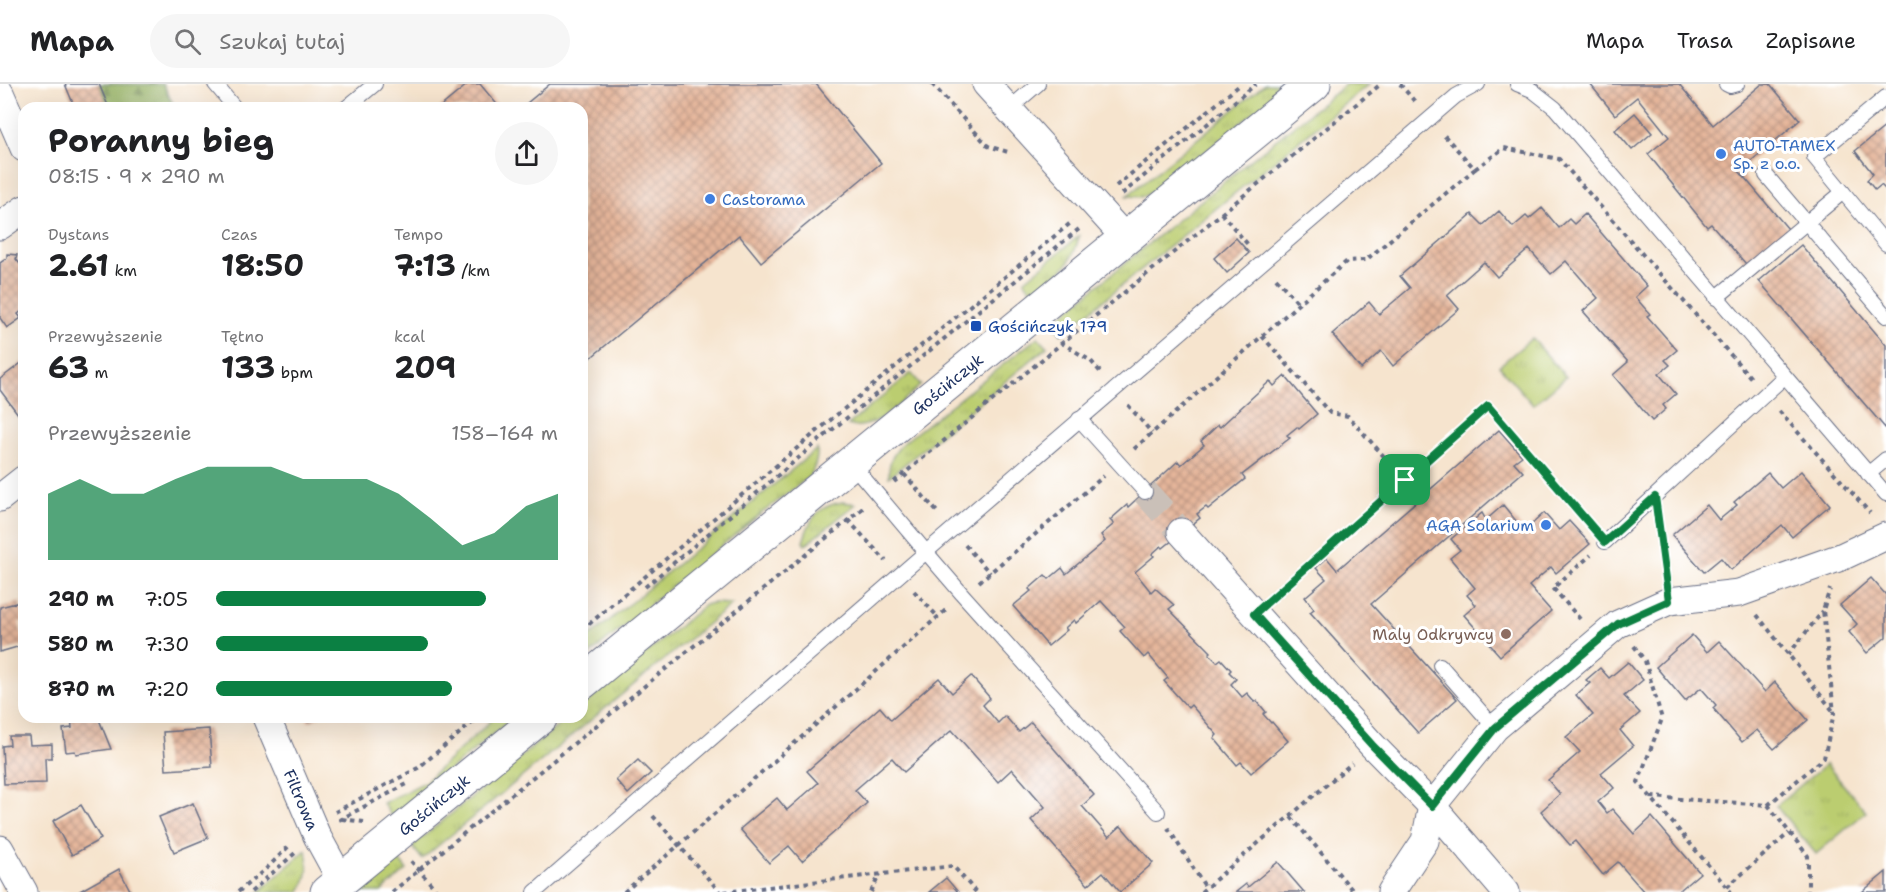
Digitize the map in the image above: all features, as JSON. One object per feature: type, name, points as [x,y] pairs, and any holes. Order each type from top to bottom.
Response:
[{"type":"street","points":[[986,84],[1009,109],[1090,212],[1126,239]]},
{"type":"street","name":"Gościńczyk","points":[[588,678],[1314,84]]},
{"type":"street","points":[[0,93],[18,134]]},
{"type":"street","points":[[0,226],[18,213]]},
{"type":"street","points":[[0,498],[18,483]]},
{"type":"street","points":[[1391,892],[1425,841],[1432,806],[1495,728],[1608,632],[1669,601],[1739,593],[1841,557],[1878,525]]},
{"type":"street","points":[[1181,532],[1372,745],[1432,806],[1506,892]]},
{"type":"street","name":"Filtrowa","points":[[269,723],[315,831],[334,886]]},
{"type":"street","name":"Gościńczyk","points":[[334,886],[534,723]]},
{"type":"street","points":[[0,849],[24,892]]},
{"type":"lane","points":[[215,84],[230,102]]},
{"type":"lane","points":[[353,102],[375,84]]},
{"type":"lane","points":[[1009,109],[1038,84]]},
{"type":"lane","points":[[535,892],[1114,388],[1456,96],[1478,84]]},
{"type":"lane","points":[[1517,84],[1532,90],[1555,108],[1886,494]]},
{"type":"lane","points":[[1726,84],[1730,86],[1737,84]]},
{"type":"lane","points":[[1886,97],[1814,157],[1886,244]]},
{"type":"lane","points":[[1766,175],[1886,316]]},
{"type":"lane","points":[[1716,298],[1843,192]]},
{"type":"lane","points":[[1605,542],[1784,377]]},
{"type":"lane","points":[[1079,419],[1145,492]]},
{"type":"lane","points":[[1868,474],[1886,459]]},
{"type":"lane","points":[[851,463],[963,595],[1158,812]]},
{"type":"lane","points":[[1440,665],[1495,728]]},
{"type":"path","points":[[932,84],[988,146],[1018,155]]},
{"type":"path","points":[[645,587],[1013,282],[1090,212],[1241,84]]},
{"type":"path","points":[[588,625],[822,427],[1008,276],[1256,84]]},
{"type":"path","points":[[392,892],[1381,84]]},
{"type":"path","points":[[1400,84],[1474,169]]},
{"type":"path","points":[[624,892],[1347,261],[1366,260],[1474,169],[1504,148],[1559,159],[1878,525]]},
{"type":"path","points":[[1067,212],[1090,212]]},
{"type":"path","points":[[1221,213],[1232,226]]},
{"type":"path","points":[[1008,276],[1062,343],[1091,361],[1152,433]]},
{"type":"path","points":[[1262,336],[1330,412],[1348,416],[1405,480]]},
{"type":"path","points":[[1254,614],[1488,406],[1605,542],[1553,588],[1646,661],[1662,719],[1638,782],[1731,892]]},
{"type":"path","points":[[1655,497],[1669,601]]},
{"type":"path","points":[[1788,655],[1823,610],[1841,557]]},
{"type":"path","points":[[1739,593],[1834,714]]},
{"type":"path","points":[[1651,797],[1768,805],[1824,758],[1834,714],[1823,610]]},
{"type":"path","points":[[251,892],[274,874],[334,812],[418,768],[472,723]]},
{"type":"path","points":[[1201,892],[1372,745]]},
{"type":"path","points":[[238,892],[268,867],[297,838],[341,819],[413,780]]},
{"type":"path","points":[[640,801],[722,892],[953,866],[976,892]]},
{"type":"path","points":[[1768,805],[1808,856],[1808,892]]},
{"type":"path","points":[[1158,812],[1206,888]]},
{"type":"path","points":[[1291,817],[1354,892]]},
{"type":"path","points":[[1727,887],[1789,833]]},
{"type":"path","points":[[419,870],[438,892]]},
{"type":"path","points":[[872,892],[880,874]]},
{"type":"green space","points":[[99,84],[163,84],[172,102],[106,102]]},
{"type":"green space","points":[[1265,84],[1288,84],[1160,189],[1141,197],[1127,196]]},
{"type":"green space","points":[[1346,84],[1369,84],[1062,334],[1052,323],[1242,167]]},
{"type":"green space","points":[[1079,236],[1068,263],[1034,294],[1024,281]]},
{"type":"green space","points":[[1038,337],[1047,347],[889,477],[892,458],[903,443]]},
{"type":"green space","points":[[1532,338],[1566,377],[1533,405],[1499,366]]},
{"type":"green space","points":[[911,373],[921,385],[896,407],[868,424],[848,425]]},
{"type":"green space","points":[[817,449],[816,464],[809,477],[753,520],[588,656],[588,638]]},
{"type":"green space","points":[[843,502],[856,504],[805,545],[803,542],[816,514],[827,507]]},
{"type":"green space","points":[[732,604],[588,722],[588,701],[705,605]]},
{"type":"green space","points":[[489,723],[507,723],[391,816],[383,803],[425,782]]},
{"type":"green space","points":[[562,723],[587,723],[422,859],[412,846]]},
{"type":"green space","points":[[1826,764],[1866,812],[1816,854],[1776,806]]},
{"type":"green space","points":[[306,850],[307,872],[305,882],[299,892],[259,892]]},
{"type":"green space","points":[[397,857],[407,870],[381,892],[355,892]]},
{"type":"building","points":[[65,84],[99,84],[106,102],[72,102]]},
{"type":"building","points":[[468,84],[480,84],[495,102],[446,102]]},
{"type":"building","name":"Castorama","points":[[550,84],[816,84],[881,163],[761,262],[739,235],[588,360],[588,102],[528,102]]},
{"type":"building","points":[[1590,84],[1679,84],[1713,125],[1762,84],[1770,84],[1800,120],[1739,171],[1788,229],[1746,264],[1711,224],[1707,227],[1648,154],[1669,137],[1637,97],[1615,115]]},
{"type":"building","points":[[1635,113],[1652,133],[1632,150],[1615,130]]},
{"type":"building","points":[[1886,126],[1886,190],[1881,185],[1875,190],[1867,180],[1873,174],[1855,151]]},
{"type":"building","points":[[1542,208],[1559,228],[1569,219],[1574,224],[1585,214],[1647,286],[1635,297],[1650,314],[1647,316],[1677,350],[1665,360],[1670,365],[1659,374],[1676,394],[1663,405],[1666,409],[1652,421],[1613,375],[1628,362],[1583,311],[1598,298],[1566,261],[1551,274],[1529,249],[1497,277],[1484,262],[1447,295],[1459,309],[1393,366],[1381,351],[1361,369],[1332,334],[1369,302],[1379,314],[1410,288],[1400,276],[1472,214],[1483,225],[1499,211],[1513,227],[1526,216],[1529,219]]},
{"type":"building","points":[[1236,238],[1249,253],[1227,273],[1214,258]]},
{"type":"building","points":[[1801,245],[1886,345],[1886,429],[1759,281]]},
{"type":"building","points":[[7,254],[17,255],[18,320],[7,328],[0,318],[0,263],[7,258]]},
{"type":"building","points":[[18,366],[18,414],[0,390],[0,379]]},
{"type":"building","points":[[1285,376],[1317,414],[1299,429],[1297,427],[1287,435],[1290,438],[1242,475],[1245,479],[1208,509],[1206,507],[1197,514],[1200,518],[1163,548],[1161,546],[1152,554],[1154,556],[1135,572],[1151,592],[1155,588],[1174,605],[1169,609],[1211,652],[1209,654],[1217,662],[1221,659],[1231,670],[1229,672],[1236,679],[1231,684],[1242,697],[1247,693],[1255,702],[1257,701],[1266,712],[1263,714],[1288,741],[1251,773],[1241,762],[1237,765],[1214,738],[1217,735],[1191,705],[1188,708],[1164,681],[1168,678],[1148,654],[1144,658],[1120,631],[1125,627],[1101,601],[1076,623],[1074,620],[1065,628],[1067,630],[1048,646],[1013,606],[1045,575],[1049,579],[1062,568],[1066,574],[1105,541],[1101,535],[1114,524],[1110,520],[1127,505],[1128,507],[1178,461],[1181,465],[1204,445],[1201,441],[1218,425],[1220,427],[1270,381],[1274,386]]},
{"type":"building","points":[[1499,430],[1522,456],[1514,462],[1523,472],[1371,604],[1457,699],[1418,733],[1310,612],[1314,609],[1305,597],[1326,579],[1316,568],[1327,558],[1337,570]]},
{"type":"building","points":[[1801,471],[1830,505],[1792,537],[1782,525],[1731,570],[1721,558],[1704,572],[1672,535],[1707,505],[1719,520],[1737,505],[1734,502],[1768,473],[1781,488]]},
{"type":"building","points":[[1503,505],[1526,533],[1544,513],[1559,530],[1569,521],[1590,544],[1556,573],[1551,567],[1529,586],[1551,611],[1500,656],[1464,615],[1476,605],[1467,595],[1475,588],[1450,558],[1460,550],[1451,539],[1482,513],[1486,520]]},
{"type":"building","points":[[1871,578],[1886,595],[1886,637],[1867,653],[1849,632],[1857,624],[1840,605]]},
{"type":"building","points":[[18,602],[18,647],[0,652],[0,607]]},
{"type":"building","points":[[1692,635],[1707,652],[1719,641],[1765,692],[1775,682],[1808,720],[1774,749],[1757,730],[1742,742],[1713,708],[1716,705],[1701,688],[1685,701],[1656,667]]},
{"type":"building","points":[[1628,662],[1643,680],[1624,696],[1640,713],[1620,730],[1633,746],[1601,773],[1614,788],[1598,802],[1607,813],[1612,809],[1634,834],[1652,817],[1700,873],[1680,890],[1682,892],[1644,892],[1618,862],[1603,875],[1575,841],[1570,845],[1541,811],[1560,794],[1548,780],[1580,752],[1566,737],[1593,715],[1576,695],[1590,683],[1586,680],[1600,668],[1609,678]]},
{"type":"building","points":[[971,676],[990,698],[983,705],[998,723],[1005,716],[1019,732],[1031,722],[1094,795],[1082,806],[1109,837],[1121,826],[1153,863],[1120,892],[1103,872],[1088,885],[1031,820],[1045,807],[1012,769],[998,782],[952,730],[904,772],[892,758],[855,790],[867,803],[802,861],[789,846],[769,863],[740,829],[777,798],[787,810],[818,783],[807,771],[880,707],[891,720],[939,678],[952,693]]},
{"type":"building","points":[[72,723],[100,723],[111,749],[76,754],[75,751],[66,752],[63,729],[72,728]]},
{"type":"building","points":[[209,729],[212,767],[166,770],[163,732]]},
{"type":"building","points":[[9,736],[29,736],[30,745],[52,744],[52,758],[45,758],[46,783],[4,784],[2,746],[10,745]]},
{"type":"building","points":[[638,760],[651,773],[628,794],[616,780]]},
{"type":"building","points":[[193,803],[208,838],[174,852],[159,817]]},
{"type":"building","points":[[81,805],[101,839],[72,855],[53,821]]},
{"type":"building","points":[[1278,862],[1304,892],[1236,892],[1246,884],[1248,887]]},
{"type":"building","points":[[119,869],[131,892],[78,892]]},
{"type":"building","points":[[1886,872],[1886,892],[1862,892]]},
{"type":"building","points":[[946,878],[958,892],[929,892]]},
{"type":"tunnel","points":[[1145,492],[1181,532]]},
{"type":"place","name":"AUTO-TAMEX Sp. z o.o.","points":[[1721,154]]},
{"type":"place","name":"Castorama","points":[[710,199]]},
{"type":"place","name":"Gościńczyk 179","points":[[976,326]]},
{"type":"place","name":"AGA Solarium","points":[[1546,525]]},
{"type":"place","name":"Maly Odkrywcy","points":[[1506,634]]},
{"type":"route","points":[[1488,406],[1605,542],[1655,497],[1669,601],[1618,624],[1495,728],[1432,806],[1372,745],[1254,614],[1405,480],[1488,406]]}]
